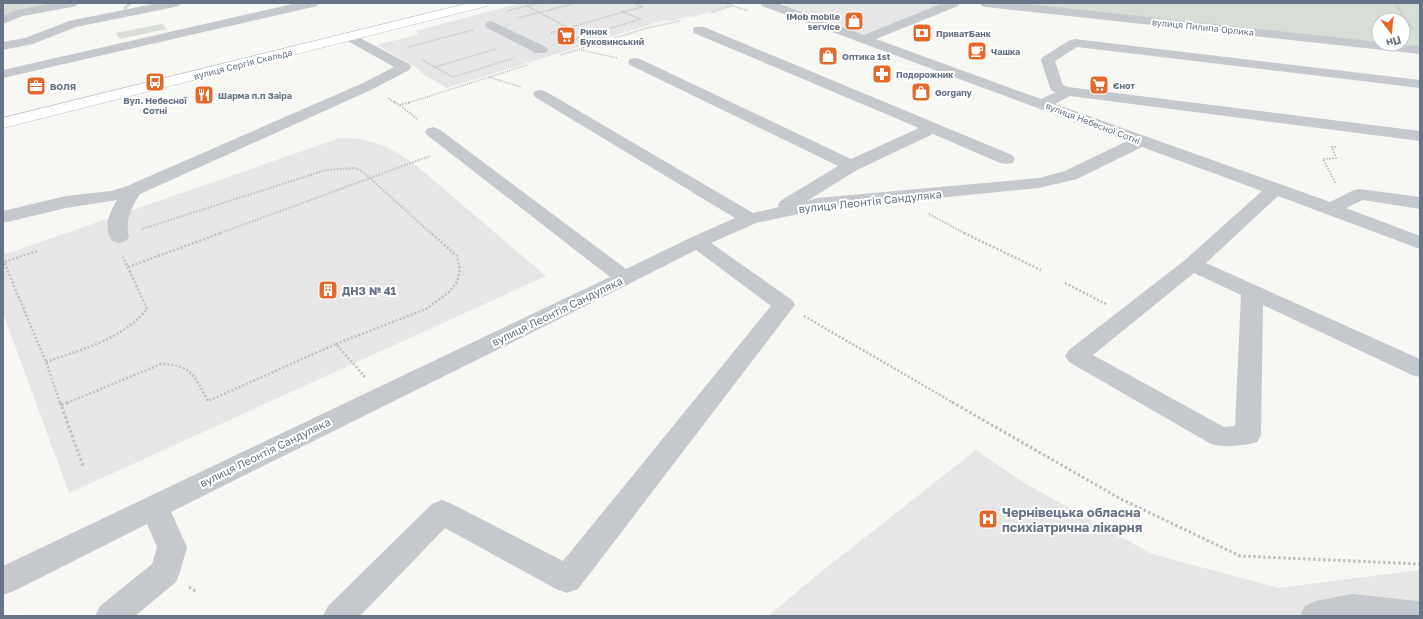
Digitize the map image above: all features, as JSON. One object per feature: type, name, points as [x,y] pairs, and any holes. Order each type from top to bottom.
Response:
[{"type":"main road","name":"вулиця Сергія Скальда","points":[[3,123],[483,3]]},
{"type":"street","points":[[3,46],[28,41],[74,24],[133,8],[175,3]]},
{"type":"street","points":[[3,74],[263,16],[313,3]]},
{"type":"street","name":"вулиця Небесної Сотні","points":[[766,3],[1042,104],[1141,142],[1332,208],[1420,243]]},
{"type":"street","points":[[864,39],[954,3]]},
{"type":"street","name":"вулиця Пилипа Орлика","points":[[986,3],[1371,45]]},
{"type":"street","points":[[3,20],[20,13],[66,4]]},
{"type":"street","points":[[251,7],[263,16]]},
{"type":"street","points":[[491,25],[541,50]]},
{"type":"street","points":[[699,30],[1006,159]]},
{"type":"street","points":[[3,217],[66,202],[113,196],[133,190],[368,86],[404,67],[351,37]]},
{"type":"street","points":[[1420,84],[1075,43],[1048,60],[1056,88],[1066,91],[1420,136]]},
{"type":"street","points":[[1401,52],[1414,71]]},
{"type":"street","points":[[635,62],[851,166]]},
{"type":"street","points":[[1042,104],[1062,95],[1066,91]]},
{"type":"street","points":[[540,94],[750,219]]},
{"type":"street","points":[[774,213],[851,166],[933,128]]},
{"type":"street","points":[[434,132],[624,278]]},
{"type":"street","name":"вулиця Леонтія Сандуляка","points":[[3,581],[381,395],[514,333],[698,242],[750,219],[817,204],[910,196],[1039,182],[1071,174],[1141,142]]},
{"type":"street","points":[[1252,291],[1248,435],[1220,437],[1077,356],[1192,264],[1276,188]]},
{"type":"street","points":[[119,237],[116,227],[120,211],[133,190]]},
{"type":"street","points":[[1332,208],[1360,194],[1420,203]]},
{"type":"street","points":[[338,616],[442,512],[567,579],[784,305],[698,242]]},
{"type":"street","points":[[1192,264],[1420,369]]},
{"type":"street","points":[[111,616],[165,572],[172,547],[154,506]]},
{"type":"street","points":[[1316,616],[1352,609],[1418,616]]},
{"type":"path","points":[[1395,3],[1416,33]]},
{"type":"path","points":[[1411,3],[1420,4]]},
{"type":"path","points":[[527,6],[569,28]]},
{"type":"path","points":[[580,50],[635,62]]},
{"type":"path","points":[[488,77],[515,84],[540,94]]},
{"type":"path","points":[[1337,187],[1323,159],[1336,158],[1332,147],[1338,147]]},
{"type":"path","points":[[128,267],[455,148]]},
{"type":"path","points":[[46,362],[116,335],[133,325],[143,316],[147,309],[120,249],[119,237],[326,170],[355,168],[362,171],[457,256],[461,266],[457,282],[449,293],[437,303],[415,314],[336,344],[208,401],[190,370],[175,363],[161,364],[61,405]]},
{"type":"path","points":[[910,196],[927,213],[938,220],[1041,270]]},
{"type":"path","points":[[37,251],[4,262],[46,362],[83,466]]},
{"type":"path","points":[[1065,283],[1127,315]]},
{"type":"path","points":[[784,305],[1119,498],[1240,556],[1420,564]]},
{"type":"path","points":[[336,344],[381,395]]},
{"type":"shaded area","points":[[3,3],[48,3],[50,7],[3,20]]},
{"type":"shaded area","name":"Ринок Буковинський","points":[[521,3],[723,3],[731,6],[692,17],[689,16],[673,21],[661,21],[447,88],[420,72],[420,70],[377,45],[420,34],[415,31]]},
{"type":"shaded area","points":[[791,3],[955,3],[864,39],[777,7]]},
{"type":"shaded area","points":[[984,3],[1420,3],[1420,51],[1411,50],[1411,12],[1371,12],[1371,46]]},
{"type":"shaded area","points":[[162,24],[167,29],[120,39],[116,33]]},
{"type":"shaded area","points":[[340,138],[362,139],[387,147],[412,162],[546,276],[69,493],[3,313],[3,255]]},
{"type":"shaded area","name":"Чернівецька обласна психіатрична лікарня","points":[[976,450],[1024,483],[1152,554],[1279,588],[1420,570],[1420,616],[768,616],[816,576]]},
{"type":"place","name":"IMob mobile service","points":[[854,21]]},
{"type":"place","name":"ПриватБанк","points":[[922,33]]},
{"type":"place","name":"Ринок Буковинський","points":[[566,36]]},
{"type":"place","name":"Чашка","points":[[977,51]]},
{"type":"place","name":"Оптика 1st","points":[[828,56]]},
{"type":"place","name":"Подорожник","points":[[882,74]]},
{"type":"place","name":"Вул. Небесної Сотні","points":[[155,82]]},
{"type":"place","name":"Єнот","points":[[1099,85]]},
{"type":"place","name":"ВОЛЯ","points":[[36,86]]},
{"type":"place","name":"Gorgany","points":[[921,92]]},
{"type":"place","name":"Шарма п.п Заіра","points":[[204,95]]},
{"type":"place","name":"ДНЗ № 41","points":[[328,290]]},
{"type":"place","name":"Чернівецька обласна психіатрична лікарня","points":[[988,519]]}]
